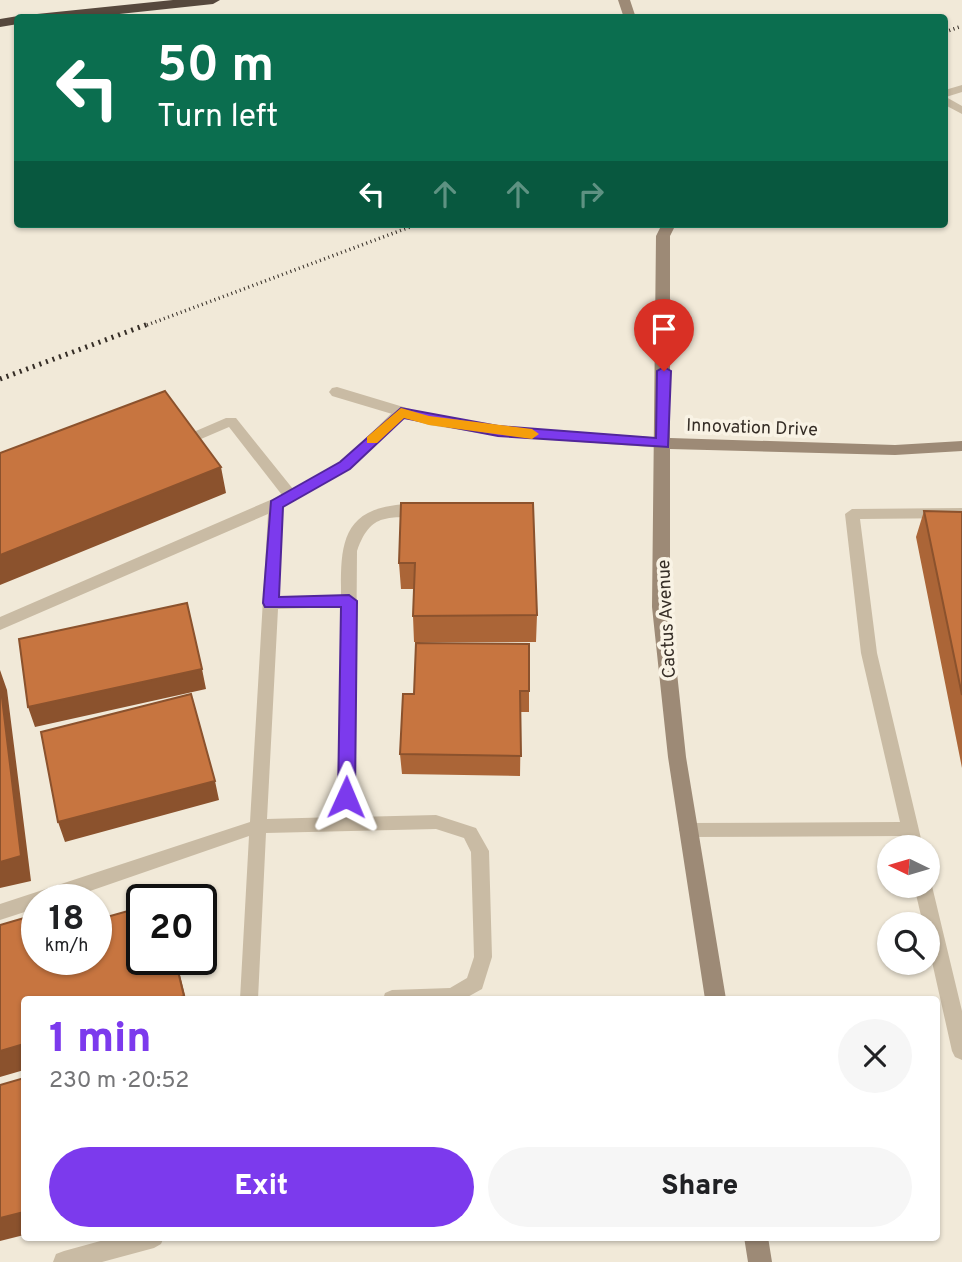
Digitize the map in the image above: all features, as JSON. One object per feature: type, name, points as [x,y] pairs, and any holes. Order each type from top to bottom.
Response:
[{"type":"highway","points":[[76,14],[213,0]]},
{"type":"main road","name":"Cactus Avenue","points":[[663,228],[662,607],[688,830],[716,996]]},
{"type":"main road","name":"Innovation Drive","points":[[663,443],[895,450],[962,446]]},
{"type":"main road","points":[[756,1241],[760,1262]]},
{"type":"street","name":"Innovation Drive","points":[[337,392],[401,412],[498,431],[663,443]]},
{"type":"lane","points":[[0,624],[283,500],[345,466],[401,412]]},
{"type":"lane","points":[[187,440],[231,421],[283,500],[271,603],[249,996]]},
{"type":"lane","points":[[346,823],[349,551],[355,530],[372,515],[390,511],[443,508]]},
{"type":"lane","points":[[911,835],[869,653],[852,514],[962,513]]},
{"type":"lane","points":[[271,603],[349,601]]},
{"type":"lane","points":[[86,884],[258,826],[436,822],[470,833],[480,851],[483,957],[475,983],[453,996]]},
{"type":"lane","points":[[688,830],[877,837]]},
{"type":"lane","points":[[926,898],[962,1051]]},
{"type":"lane","points":[[0,912],[21,905]]},
{"type":"lane","points":[[64,1262],[140,1241]]},
{"type":"building","points":[[165,391],[221,467],[0,555],[0,453]]},
{"type":"building","points":[[401,503],[533,503],[537,615],[413,616],[415,563],[399,563]]},
{"type":"building","points":[[924,511],[962,512],[962,695]]},
{"type":"building","points":[[187,603],[202,669],[28,707],[19,639]]},
{"type":"building","points":[[416,643],[529,644],[529,691],[520,691],[521,756],[400,754],[403,694],[414,694]]},
{"type":"building","points":[[0,681],[21,856],[0,862]]},
{"type":"building","points":[[191,694],[215,781],[58,822],[41,732]]},
{"type":"building","points":[[126,912],[126,975],[179,975],[184,996],[21,996],[21,1045],[0,1051],[0,925],[21,919],[21,975],[112,975],[112,915]]},
{"type":"building","points":[[21,1079],[21,1213],[0,1218],[0,1085]]},
{"type":"railway","points":[[948,31],[962,26]]},
{"type":"railway","points":[[147,325],[407,228]]},
{"type":"railway","points":[[0,379],[151,323]]},
{"type":"slow traffic","points":[[372,440],[401,412],[429,420],[532,434]]},
{"type":"route","points":[[346,797],[349,601],[271,603],[276,505],[345,466],[401,412],[429,420],[498,431],[663,443],[664,371]]}]
